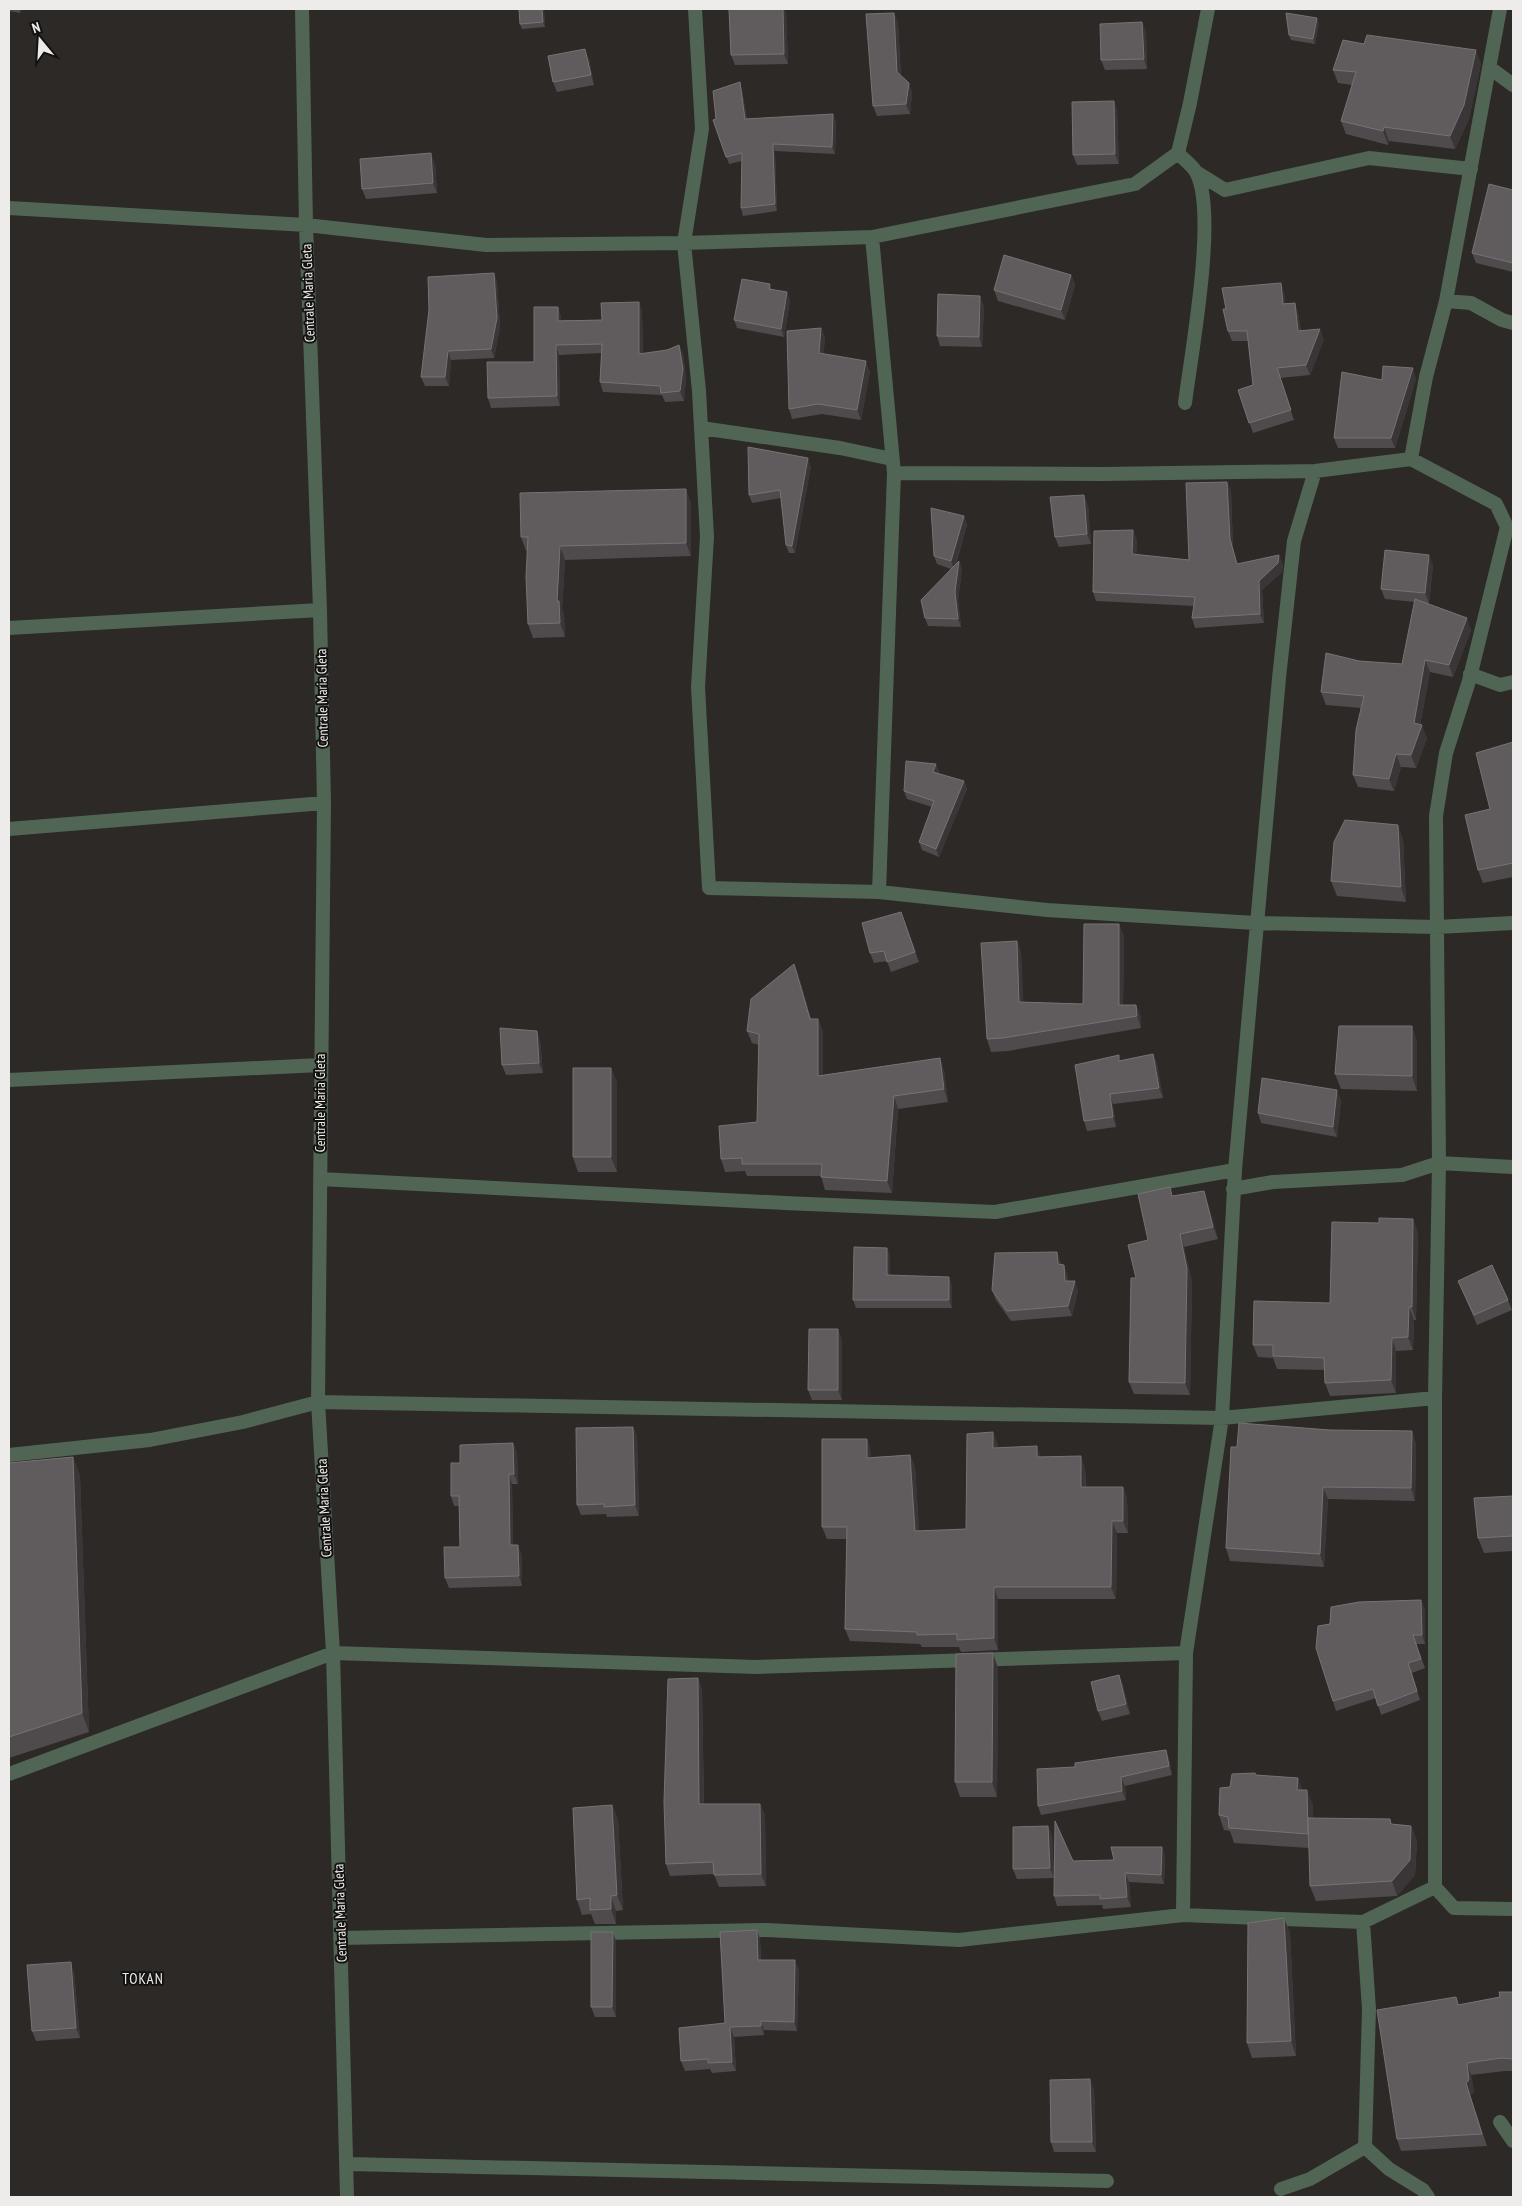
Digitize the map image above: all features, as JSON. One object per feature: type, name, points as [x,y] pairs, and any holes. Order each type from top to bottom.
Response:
[{"type":"street","name":"Centrale Maria Gleta","points":[[302,9],[306,225],[320,610],[324,803],[318,1402],[333,1653],[348,2197]]},
{"type":"street","points":[[696,9],[702,129],[684,243],[701,428],[707,537],[698,688],[709,888],[879,892],[1047,910],[1255,923],[1437,927],[1513,923]]},
{"type":"street","points":[[9,208],[306,225],[486,245],[684,243],[872,237],[1135,184],[1178,153],[1190,103],[1208,9]]},
{"type":"street","points":[[1411,459],[1426,377],[1446,301],[1500,9]]},
{"type":"street","points":[[1490,68],[1513,85]]},
{"type":"street","points":[[1178,153],[1196,172],[1225,190],[1369,158],[1471,169]]},
{"type":"street","points":[[1185,403],[1202,271],[1204,202],[1196,172]]},
{"type":"street","points":[[872,237],[893,466],[879,892]]},
{"type":"street","points":[[1446,301],[1471,303],[1502,320],[1513,323]]},
{"type":"street","points":[[701,428],[840,448],[893,466],[1102,474],[1315,471],[1411,459],[1496,504],[1507,527],[1470,674],[1446,753],[1436,816],[1439,1163],[1435,1398],[1435,1887],[1454,1908],[1513,1909]]},
{"type":"street","points":[[1183,1914],[1186,1653],[1222,1418],[1234,1170],[1255,923],[1294,542],[1315,471]]},
{"type":"street","points":[[9,628],[320,610]]},
{"type":"street","points":[[1470,674],[1500,685],[1513,682]]},
{"type":"street","points":[[9,829],[324,803]]},
{"type":"street","points":[[9,1080],[320,1066]]},
{"type":"street","points":[[1233,1189],[1273,1182],[1402,1175],[1439,1163],[1513,1167]]},
{"type":"street","points":[[320,1179],[995,1212],[1234,1170]]},
{"type":"street","points":[[9,1455],[150,1440],[243,1422],[318,1402],[1222,1418],[1435,1398]]},
{"type":"street","points":[[9,1774],[333,1653],[756,1667],[1186,1653]]},
{"type":"street","points":[[340,1938],[767,1930],[959,1940],[1183,1914],[1363,1922],[1435,1887]]},
{"type":"street","points":[[1363,1922],[1369,2009],[1365,2147],[1389,2169],[1423,2190],[1428,2197]]},
{"type":"street","points":[[1500,2122],[1513,2141]]},
{"type":"street","points":[[1281,2189],[1310,2179],[1365,2147]]},
{"type":"street","points":[[348,2164],[1106,2181]]},
{"type":"building","points":[[519,9],[542,9],[543,22],[520,24]]},
{"type":"building","points":[[729,9],[783,9],[784,54],[731,55]]},
{"type":"building","points":[[894,13],[897,72],[909,83],[906,104],[873,106],[866,14]]},
{"type":"building","points":[[1286,13],[1317,18],[1313,39],[1289,35]]},
{"type":"building","points":[[1142,22],[1144,59],[1101,60],[1100,24]]},
{"type":"building","points":[[1367,35],[1476,50],[1464,105],[1450,136],[1384,127],[1383,131],[1341,121],[1356,72],[1333,70],[1343,40],[1364,44]]},
{"type":"building","points":[[585,49],[591,75],[553,82],[548,56]]},
{"type":"building","points":[[740,82],[745,119],[833,114],[832,147],[773,144],[775,204],[741,208],[742,153],[726,157],[713,120],[716,119],[713,91]]},
{"type":"building","points":[[1114,101],[1115,154],[1073,155],[1072,102]]},
{"type":"building","points":[[431,153],[433,183],[362,189],[360,159]]},
{"type":"building","points":[[1489,184],[1513,190],[1513,263],[1472,253]]},
{"type":"building","points":[[1004,255],[1071,275],[1061,310],[994,290]]},
{"type":"building","points":[[494,273],[497,318],[491,349],[448,351],[445,377],[421,377],[429,310],[428,277]]},
{"type":"building","points":[[742,279],[770,284],[769,289],[787,292],[781,329],[734,320]]},
{"type":"building","points":[[1281,283],[1283,304],[1295,303],[1298,331],[1320,329],[1306,365],[1277,368],[1291,410],[1249,423],[1238,390],[1253,385],[1247,331],[1228,331],[1223,309],[1226,309],[1222,288]]},
{"type":"building","points":[[938,294],[980,296],[979,337],[937,336]]},
{"type":"building","points":[[639,302],[639,354],[667,350],[679,345],[683,369],[680,391],[661,393],[660,386],[600,382],[602,344],[556,345],[557,396],[488,398],[487,362],[534,362],[534,307],[558,307],[558,321],[602,320],[601,303]]},
{"type":"building","points":[[821,328],[819,353],[866,361],[857,410],[818,404],[789,409],[787,331]]},
{"type":"building","points":[[1383,366],[1413,368],[1391,438],[1334,438],[1342,372],[1382,380]]},
{"type":"building","points":[[748,447],[808,458],[792,546],[786,545],[780,490],[749,495]]},
{"type":"building","points":[[1227,482],[1230,539],[1237,564],[1279,555],[1278,563],[1259,581],[1260,614],[1192,618],[1195,597],[1093,592],[1094,531],[1133,530],[1132,554],[1189,560],[1186,483]]},
{"type":"building","points":[[686,489],[686,543],[560,546],[557,601],[559,601],[560,623],[528,624],[526,577],[528,537],[521,537],[520,493]]},
{"type":"building","points":[[1084,495],[1087,534],[1055,537],[1050,497]]},
{"type":"building","points":[[931,508],[964,516],[951,561],[934,556]]},
{"type":"building","points":[[1385,550],[1429,555],[1425,593],[1381,589]]},
{"type":"building","points":[[959,561],[955,592],[958,619],[925,618],[921,600]]},
{"type":"building","points":[[1415,599],[1467,618],[1449,665],[1425,660],[1414,723],[1422,725],[1411,755],[1396,754],[1389,779],[1353,775],[1356,730],[1364,696],[1321,692],[1326,653],[1359,661],[1402,664]]},
{"type":"building","points":[[1513,742],[1513,863],[1478,870],[1465,815],[1490,809],[1476,753]]},
{"type":"building","points":[[906,761],[936,764],[933,772],[964,781],[936,849],[919,842],[934,801],[904,791]]},
{"type":"building","points":[[1345,820],[1398,825],[1401,887],[1331,881],[1334,842]]},
{"type":"building","points":[[901,912],[915,952],[887,962],[884,951],[870,953],[862,923]]},
{"type":"building","points":[[1084,924],[1119,924],[1119,1005],[1136,1005],[1137,1016],[987,1039],[981,943],[1017,941],[1019,1002],[1083,1004]]},
{"type":"building","points":[[794,964],[810,1019],[818,1019],[818,1076],[940,1058],[944,1089],[894,1096],[887,1181],[821,1177],[822,1164],[742,1164],[742,1158],[721,1159],[719,1126],[757,1122],[759,1034],[747,1031],[751,999]]},
{"type":"building","points":[[1339,1026],[1412,1026],[1412,1076],[1335,1074]]},
{"type":"building","points":[[500,1028],[537,1031],[539,1063],[502,1065]]},
{"type":"building","points":[[1153,1054],[1159,1088],[1110,1094],[1113,1117],[1084,1121],[1075,1065],[1119,1055],[1119,1061]]},
{"type":"building","points":[[573,1068],[611,1068],[611,1157],[573,1157]]},
{"type":"building","points":[[1262,1078],[1337,1090],[1333,1127],[1258,1113]]},
{"type":"building","points":[[1170,1187],[1172,1196],[1204,1191],[1213,1227],[1180,1234],[1187,1269],[1185,1383],[1129,1382],[1131,1278],[1136,1278],[1128,1245],[1148,1240],[1138,1194]]},
{"type":"building","points":[[1379,1218],[1413,1219],[1412,1307],[1409,1307],[1408,1337],[1392,1338],[1391,1380],[1325,1383],[1324,1358],[1273,1356],[1273,1345],[1253,1345],[1254,1301],[1330,1303],[1332,1222],[1379,1223]]},
{"type":"building","points":[[854,1247],[887,1248],[887,1275],[949,1277],[949,1300],[853,1300]]},
{"type":"building","points":[[1057,1252],[1058,1264],[1064,1265],[1065,1281],[1075,1281],[1068,1306],[1007,1311],[992,1290],[995,1253]]},
{"type":"building","points":[[1492,1265],[1508,1300],[1474,1315],[1458,1281]]},
{"type":"building","points":[[809,1329],[838,1329],[838,1390],[808,1390]]},
{"type":"building","points":[[1239,1423],[1330,1430],[1412,1431],[1411,1488],[1323,1487],[1320,1554],[1226,1548],[1231,1447],[1237,1447]]},
{"type":"building","points":[[633,1427],[635,1505],[604,1507],[604,1504],[577,1505],[576,1428]]},
{"type":"building","points":[[993,1432],[993,1448],[1037,1446],[1037,1457],[1081,1456],[1081,1487],[1123,1487],[1123,1521],[1112,1521],[1111,1587],[994,1587],[994,1638],[957,1640],[957,1634],[917,1635],[917,1632],[845,1629],[847,1527],[822,1527],[822,1439],[867,1439],[867,1458],[910,1455],[915,1531],[966,1529],[967,1434]]},
{"type":"building","points":[[513,1443],[514,1474],[509,1474],[510,1545],[518,1545],[519,1576],[445,1578],[444,1547],[460,1547],[459,1496],[451,1496],[451,1463],[460,1463],[460,1445]]},
{"type":"building","points":[[73,1457],[82,1713],[9,1737],[9,1463]]},
{"type":"building","points":[[1513,1496],[1513,1536],[1478,1538],[1474,1498]]},
{"type":"building","points":[[1421,1600],[1422,1635],[1413,1635],[1421,1659],[1408,1663],[1417,1691],[1378,1706],[1373,1689],[1333,1701],[1316,1648],[1318,1626],[1330,1624],[1331,1607],[1359,1602]]},
{"type":"building","points":[[993,1653],[992,1782],[955,1782],[956,1654]]},
{"type":"building","points":[[1119,1675],[1126,1704],[1098,1711],[1091,1682]]},
{"type":"building","points":[[698,1678],[699,1804],[760,1804],[761,1874],[714,1875],[713,1862],[666,1864],[664,1802],[668,1679]]},
{"type":"building","points":[[1166,1750],[1169,1766],[1121,1777],[1122,1791],[1038,1806],[1037,1769],[1075,1767],[1075,1763]]},
{"type":"building","points":[[1255,1773],[1256,1775],[1298,1778],[1297,1790],[1307,1790],[1308,1834],[1229,1828],[1228,1817],[1219,1815],[1220,1788],[1230,1787],[1232,1774]]},
{"type":"building","points":[[612,1805],[617,1895],[611,1896],[611,1909],[590,1910],[590,1898],[577,1900],[573,1808]]},
{"type":"building","points":[[1308,1818],[1390,1819],[1391,1824],[1411,1826],[1410,1860],[1392,1881],[1310,1886]]},
{"type":"building","points":[[1055,1821],[1073,1861],[1114,1860],[1111,1847],[1162,1847],[1161,1875],[1125,1873],[1127,1897],[1100,1899],[1100,1895],[1054,1896]]},
{"type":"building","points":[[1048,1826],[1050,1868],[1013,1869],[1013,1827]]},
{"type":"building","points":[[1284,1918],[1291,2041],[1247,2043],[1248,1923]]},
{"type":"building","points":[[757,1930],[758,1960],[795,1960],[794,2022],[761,2021],[761,2026],[730,2027],[732,2062],[708,2063],[708,2059],[681,2061],[679,2028],[725,2023],[720,1932]]},
{"type":"building","points":[[591,1932],[613,1932],[612,2007],[591,2007]]},
{"type":"building","points":[[71,1962],[76,2028],[32,2031],[27,1965]]},
{"type":"building","points":[[1499,1992],[1513,1992],[1513,2059],[1501,2058],[1467,2063],[1469,2080],[1466,2083],[1482,2134],[1397,2139],[1377,2010],[1456,1997],[1458,2005],[1500,1997]]},
{"type":"building","points":[[1090,2079],[1092,2142],[1051,2142],[1050,2080]]},
{"type":"district","name":"TOKAN","points":[[143,1979]]}]
